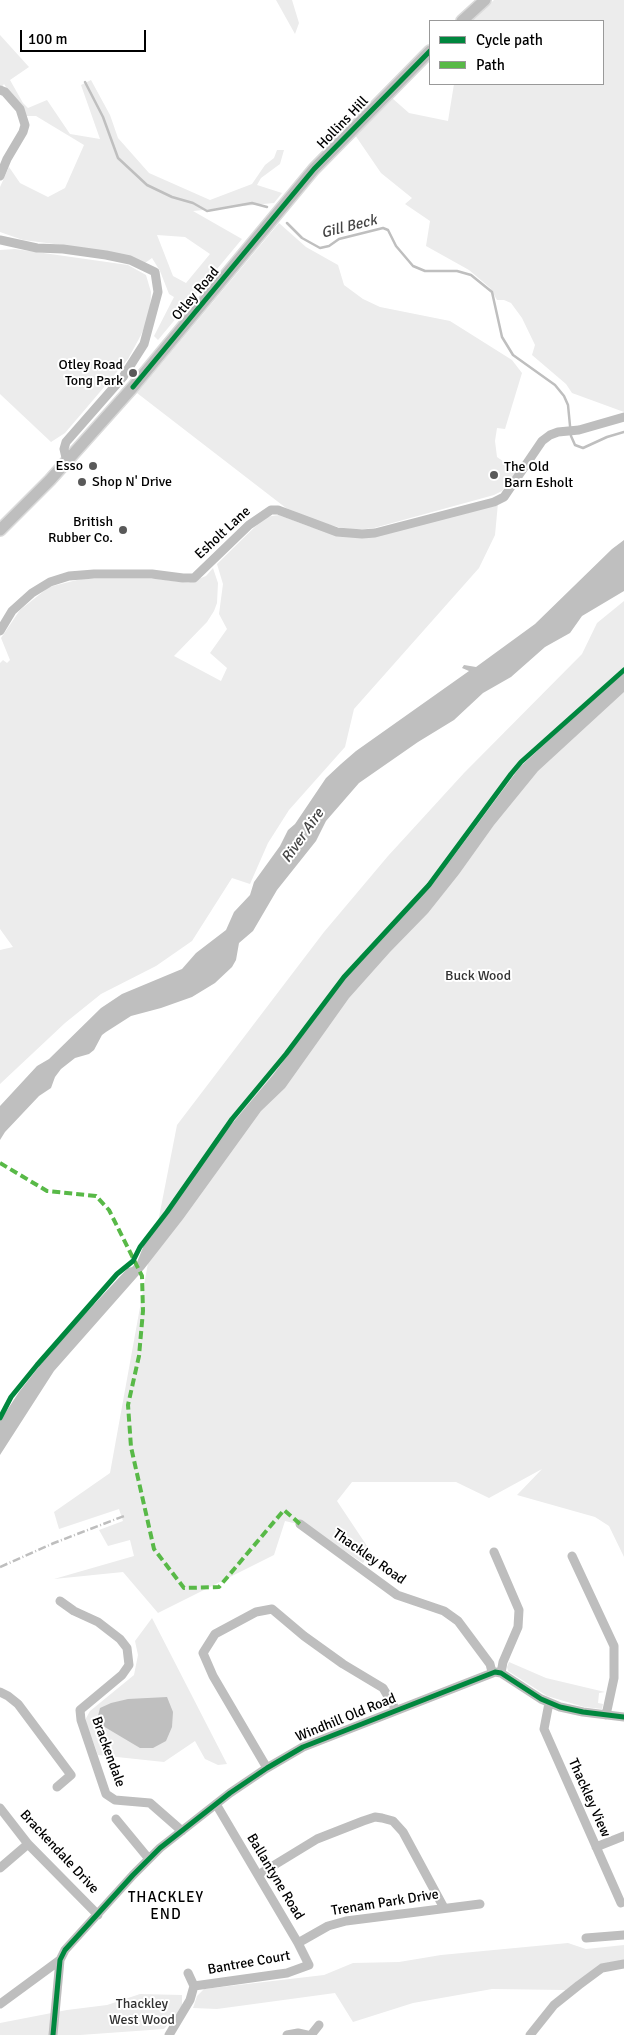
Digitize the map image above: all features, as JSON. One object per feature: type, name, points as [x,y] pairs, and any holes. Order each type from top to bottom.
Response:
[{"type":"main road","points":[[463,20],[485,0]]},
{"type":"main road","name":"Hollins Hill","points":[[277,215],[325,158],[429,52]]},
{"type":"main road","name":"Otley Road","points":[[0,530],[67,462],[127,394],[277,215]]},
{"type":"street","points":[[0,176],[25,125],[20,109],[2,89]]},
{"type":"street","points":[[1,239],[37,248],[63,249],[130,260],[155,272],[158,292],[144,344],[124,377],[66,442],[64,449],[67,462]]},
{"type":"street","name":"Esholt Lane","points":[[0,630],[12,612],[32,593],[50,582],[63,578],[94,574],[152,574],[194,578],[249,525],[271,510],[278,510],[337,532],[362,534],[375,533],[500,500],[507,493],[542,441],[550,435],[624,417]]},
{"type":"street","name":"Thackley Road","points":[[300,1524],[397,1595],[444,1611],[458,1621],[497,1673],[549,1703],[570,1710],[624,1717]]},
{"type":"street","points":[[494,1552],[519,1610],[518,1627],[497,1673]]},
{"type":"street","points":[[572,1556],[614,1646],[614,1678],[606,1715]]},
{"type":"street","name":"Brackendale","points":[[60,1601],[74,1611],[98,1622],[127,1648],[128,1665],[122,1675],[80,1710],[81,1720],[106,1794],[109,1798],[116,1800],[150,1803],[182,1831]]},
{"type":"street","points":[[267,1768],[213,1676],[203,1652],[215,1634],[256,1612],[272,1609],[304,1636],[343,1664],[383,1688],[396,1710]]},
{"type":"street","name":"Windhill Old Road","points":[[0,2004],[60,1960],[66,1950],[149,1859],[216,1804],[267,1768],[303,1747],[497,1673]]},
{"type":"street","points":[[0,1692],[18,1704],[71,1775],[57,1787]]},
{"type":"street","name":"Thackley View","points":[[549,1703],[544,1729],[621,1903]]},
{"type":"street","name":"Ballantyne Road","points":[[216,1804],[310,1965]]},
{"type":"street","name":"Brackendale Drive","points":[[0,1808],[28,1844],[98,1915]]},
{"type":"street","points":[[258,1875],[317,1839],[375,1817],[382,1818],[393,1821],[403,1832],[444,1908]]},
{"type":"street","points":[[116,1819],[149,1859]]},
{"type":"street","points":[[596,1847],[624,1836]]},
{"type":"street","points":[[0,1868],[28,1844]]},
{"type":"street","name":"Trenam Park Drive","points":[[298,1943],[328,1926],[346,1921],[480,1904]]},
{"type":"street","points":[[586,1938],[624,1935]]},
{"type":"street","points":[[54,2035],[60,1960]]},
{"type":"street","points":[[530,2035],[554,2005],[579,1985],[602,1968],[624,1964]]},
{"type":"street","name":"Bantree Court","points":[[194,1986],[286,1973],[310,1965]]},
{"type":"street","name":"Bantree Court","points":[[170,2035],[190,2000],[194,1986],[188,1973]]},
{"type":"street","points":[[311,2035],[319,2026]]},
{"type":"street","points":[[288,2035],[307,2035]]},
{"type":"green space","points":[[276,0],[292,0],[299,23],[295,34]]},
{"type":"green space","points":[[494,0],[624,0],[624,412],[572,393],[566,384],[532,355],[535,345],[522,318],[511,303],[497,300],[490,288],[469,270],[426,246],[430,221],[405,204],[412,198],[381,173],[355,135],[392,98],[409,113],[448,121],[454,85],[604,85],[604,20],[472,20]]},
{"type":"green space","points":[[0,35],[29,67],[10,80],[23,103],[28,108],[47,100],[70,134],[100,139],[81,85],[91,80],[110,115],[118,138],[149,173],[210,200],[252,184],[265,165],[274,158],[277,150],[284,150],[280,164],[261,178],[257,185],[282,193],[274,203],[193,211],[242,239],[158,340],[154,336],[174,297],[169,294],[160,271],[152,258],[145,263],[70,246],[23,240],[0,232],[0,187],[9,167],[20,183],[48,197],[65,188],[84,145],[36,116],[24,116],[4,84],[0,90]],"holes":[[[157,235],[185,237],[210,254],[186,283],[173,276]]]},
{"type":"green space","points":[[279,223],[306,247],[338,265],[344,285],[363,299],[380,307],[450,321],[512,360],[522,373],[505,429],[497,428],[495,441],[497,457],[517,471],[502,491],[494,495],[374,528],[357,530],[315,521],[286,508],[137,393]]},
{"type":"green space","points":[[15,249],[128,265],[146,275],[151,292],[150,314],[128,359],[65,433],[51,442],[0,394],[0,250]]},
{"type":"green space","points":[[498,503],[495,535],[479,568],[354,709],[345,747],[289,810],[268,843],[250,884],[232,878],[192,941],[156,966],[101,994],[65,1023],[0,1084],[0,950],[13,947],[0,929],[0,663],[3,660],[7,663],[10,660],[1,638],[20,610],[49,587],[81,579],[158,579],[188,583],[206,576],[213,568],[218,583],[217,603],[214,611],[207,622],[174,656],[221,681],[227,668],[210,653],[227,629],[219,614],[223,584],[217,564],[265,517],[279,515],[311,527],[348,537]]},
{"type":"green space","name":"Buck Wood","points":[[624,601],[624,1557],[609,1526],[595,1517],[517,1495],[542,1469],[489,1498],[456,1482],[352,1482],[337,1501],[371,1552],[363,1563],[306,1526],[285,1521],[274,1555],[158,1613],[123,1572],[54,1579],[134,1556],[130,1540],[108,1546],[99,1530],[123,1521],[119,1509],[59,1529],[54,1512],[110,1473],[148,1263],[151,1258],[177,1125],[324,932],[388,856],[464,773],[582,654],[597,623]]},
{"type":"green space","points":[[152,1618],[227,1764],[218,1765],[205,1759],[195,1741],[164,1762],[98,1755],[85,1720],[90,1711],[134,1675],[138,1655],[135,1641]]},
{"type":"green space","points":[[509,1662],[546,1678],[605,1692],[599,1693],[598,1703],[603,1704],[602,1709],[584,1707],[547,1696],[508,1671]]},
{"type":"green space","points":[[568,1943],[586,1949],[624,1945],[624,1961],[566,1990],[492,1989],[413,2003],[353,2022],[335,1993],[217,2009],[193,2008],[197,1996],[204,1989],[324,1975],[353,1963],[399,1962],[441,1955]]},
{"type":"green space","name":"Thackley West Wood","points":[[140,1994],[182,1995],[182,2008],[164,2029],[80,2035],[0,2035],[0,2023],[67,2010],[107,2005]]},
{"type":"water","name":"River Aire","points":[[624,540],[624,591],[582,616],[570,633],[545,647],[511,677],[483,693],[454,720],[418,742],[359,783],[326,821],[316,841],[277,890],[253,931],[239,943],[236,960],[232,967],[215,983],[192,997],[131,1016],[106,1032],[102,1035],[94,1050],[89,1054],[75,1058],[61,1069],[55,1077],[51,1088],[39,1096],[5,1132],[0,1140],[0,1106],[37,1066],[49,1059],[101,1008],[122,994],[182,969],[196,953],[226,930],[234,912],[250,895],[254,882],[280,846],[288,830],[295,824],[326,778],[356,751],[469,671],[462,668],[464,665],[476,667],[535,624],[612,549]]},
{"type":"water","points":[[624,673],[624,692],[538,771],[494,825],[428,913],[349,998],[285,1088],[261,1111],[183,1219],[144,1269],[54,1371],[0,1455],[0,1421],[19,1392],[56,1345],[128,1268],[137,1262],[144,1245],[169,1213],[225,1132],[273,1075],[344,980],[435,881],[520,767]]},
{"type":"water","points":[[167,1697],[173,1712],[172,1727],[166,1741],[153,1748],[140,1748],[103,1726],[98,1716],[100,1708],[111,1703],[128,1699]]},
{"type":"waterway","name":"Gill Beck","points":[[85,82],[103,117],[118,158],[147,185],[172,197],[193,203],[207,211],[252,203],[267,207]]},
{"type":"waterway","name":"Gill Beck","points":[[287,223],[302,238],[320,248],[329,246],[339,239],[383,228],[388,230],[396,246],[413,266],[425,271],[457,271],[471,275],[492,292],[502,337],[513,355],[555,385],[564,396],[568,405],[571,436],[575,445],[583,448],[607,437],[624,432]]},
{"type":"railway","points":[[0,1567],[54,1543],[124,1516]]},
{"type":"marked path","points":[[0,1163],[47,1191],[96,1196],[109,1210],[142,1276],[143,1311],[139,1356],[128,1405],[131,1447],[154,1549],[184,1588],[219,1587],[284,1510],[300,1524]]},
{"type":"cycle path","points":[[133,387],[314,169],[429,52]]},
{"type":"cycle path","points":[[0,1418],[11,1397],[37,1365],[117,1274],[133,1261],[140,1247],[232,1119],[286,1054],[344,977],[429,885],[521,762],[624,670]]},
{"type":"cycle path","points":[[53,2035],[60,1960],[65,1950],[160,1848],[230,1793],[303,1747],[495,1672],[501,1673],[541,1699],[560,1707],[624,1717]]},
{"type":"place","name":"Otley Road Tong Park","points":[[133,373]]},
{"type":"place","name":"Esso","points":[[93,466]]},
{"type":"place","name":"The Old Barn Esholt","points":[[494,475]]},
{"type":"place","name":"Shop N' Drive","points":[[82,482]]},
{"type":"place","name":"British Rubber Co.","points":[[123,530]]},
{"type":"district","name":"THACKLEY END","points":[[166,1906]]}]
